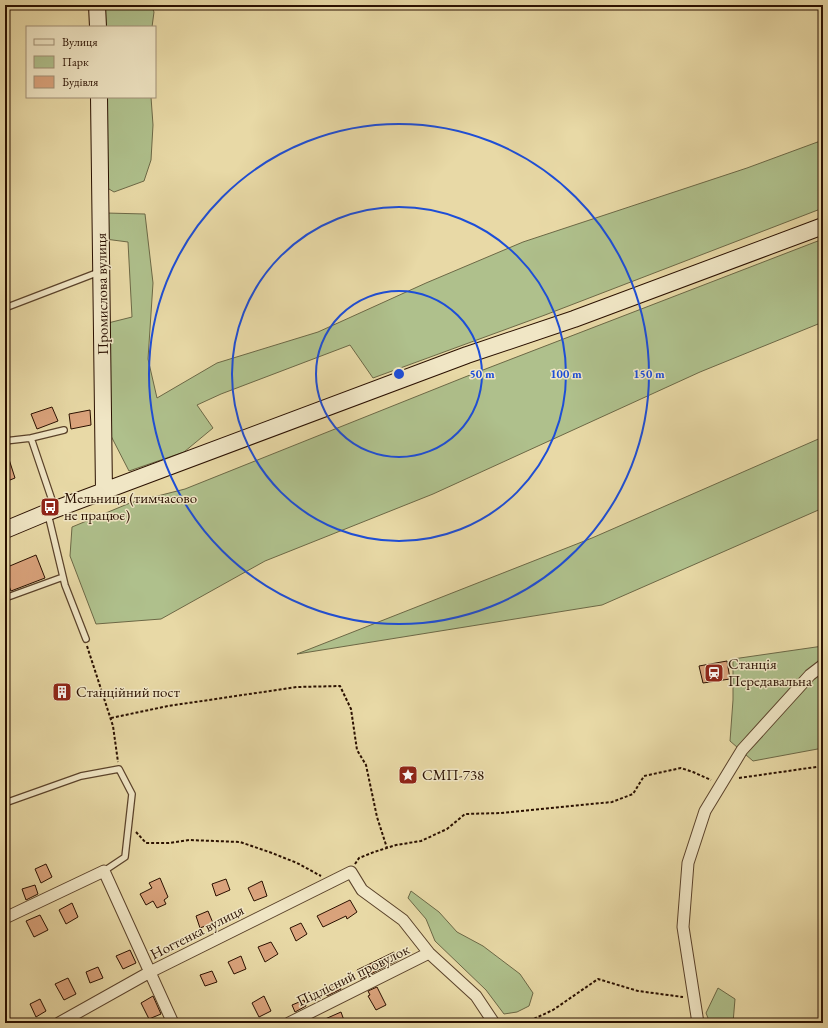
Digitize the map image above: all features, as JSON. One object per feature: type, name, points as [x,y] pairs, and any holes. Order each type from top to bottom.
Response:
[{"type":"street","points":[[97,5],[98,26]]},
{"type":"street","name":"Промислова вулиця","points":[[99,98],[104,492]]},
{"type":"street","points":[[5,530],[51,511],[467,355],[574,319],[823,226]]},
{"type":"street","points":[[698,1023],[682,927],[688,863],[705,811],[742,750],[810,675],[823,665]]},
{"type":"street","points":[[5,918],[104,871],[173,1023]]},
{"type":"street","points":[[351,872],[362,890],[403,920],[429,953],[476,996],[494,1023]]},
{"type":"street","name":"Ногтенка вулиця","points":[[59,1023],[150,972],[351,872]]},
{"type":"street","name":"Підлісний провулок","points":[[289,1023],[429,953]]},
{"type":"lane","points":[[5,308],[101,271]]},
{"type":"lane","points":[[5,441],[32,438],[64,430]]},
{"type":"lane","points":[[32,438],[51,511],[63,577],[86,640]]},
{"type":"lane","points":[[8,597],[63,577]]},
{"type":"lane","points":[[5,803],[81,776],[119,769],[132,794],[124,857],[104,871]]},
{"type":"path","points":[[86,640],[103,698],[111,718],[119,769]]},
{"type":"path","points":[[111,718],[168,706],[290,688],[340,686],[351,709],[357,750],[366,765],[377,817],[388,848]]},
{"type":"path","points":[[351,872],[359,858],[388,848],[421,841],[447,829],[465,814],[508,812],[612,802],[633,794],[644,776],[681,768],[722,782],[823,766]]},
{"type":"path","points":[[129,822],[146,844],[189,840],[240,842],[297,863],[330,882]]},
{"type":"path","points":[[525,1023],[553,1010],[598,979],[638,991],[694,999]]},
{"type":"green space","points":[[102,5],[151,5],[154,12],[152,26],[102,26]]},
{"type":"green space","points":[[103,98],[151,98],[153,125],[151,160],[144,181],[114,192],[104,186]]},
{"type":"green space","points":[[823,140],[823,208],[545,315],[373,378],[350,345],[221,394],[197,405],[213,428],[184,452],[129,471],[111,436],[108,323],[132,317],[128,242],[105,239],[106,213],[145,214],[153,283],[148,359],[157,398],[217,363],[318,332],[426,283],[523,242],[747,168]]},
{"type":"green space","points":[[823,239],[823,322],[700,372],[433,494],[265,561],[161,619],[96,624],[70,556],[72,527],[130,503],[185,489],[470,375]]},
{"type":"green space","points":[[823,437],[823,508],[602,605],[297,654],[592,538]]},
{"type":"green space","points":[[823,646],[823,748],[753,761],[730,741],[733,700],[733,659]]},
{"type":"green space","points":[[411,891],[439,912],[457,932],[483,946],[520,974],[533,993],[529,1006],[517,1012],[504,1014],[486,990],[435,941],[426,919],[408,898]]},
{"type":"green space","points":[[718,988],[735,999],[733,1023],[710,1023],[706,1013]]},
{"type":"building","points":[[52,407],[58,421],[37,429],[31,414]]},
{"type":"building","points":[[90,410],[91,425],[71,429],[69,414]]},
{"type":"building","points":[[7,453],[15,478],[5,482],[5,454]]},
{"type":"building","points":[[36,555],[45,578],[11,591],[5,576],[5,568]]},
{"type":"building","name":"Станція Передавальна","points":[[727,661],[730,679],[703,683],[699,666]]},
{"type":"building","name":"Станційний пост","points":[[65,684],[70,695],[59,699],[54,688]]},
{"type":"building","points":[[46,864],[52,877],[41,883],[35,869]]},
{"type":"building","points":[[160,878],[168,897],[164,900],[166,904],[157,908],[153,901],[146,905],[140,894],[152,888],[149,883]]},
{"type":"building","points":[[226,879],[230,890],[216,896],[212,884]]},
{"type":"building","points":[[262,881],[267,896],[254,901],[248,888]]},
{"type":"building","points":[[35,885],[38,894],[26,900],[22,889]]},
{"type":"building","points":[[350,900],[357,912],[347,919],[346,916],[323,927],[317,916]]},
{"type":"building","points":[[72,903],[78,917],[66,924],[59,910]]},
{"type":"building","points":[[208,911],[213,923],[200,928],[196,916]]},
{"type":"building","points":[[40,915],[48,930],[34,937],[26,921]]},
{"type":"building","points":[[301,923],[307,934],[296,941],[290,928]]},
{"type":"building","points":[[271,942],[278,954],[265,962],[258,947]]},
{"type":"building","points":[[130,950],[136,963],[123,969],[116,956]]},
{"type":"building","points":[[394,952],[398,960],[361,979],[357,970]]},
{"type":"building","points":[[241,956],[246,969],[234,974],[228,962]]},
{"type":"building","points":[[98,967],[103,978],[90,983],[86,972]]},
{"type":"building","points":[[212,971],[217,982],[205,986],[200,975]]},
{"type":"building","points":[[68,978],[76,994],[64,1000],[55,984]]},
{"type":"building","points":[[338,984],[341,989],[327,996],[324,990]]},
{"type":"building","points":[[377,987],[386,1005],[376,1010],[368,996],[370,995],[368,991]]},
{"type":"building","points":[[153,996],[161,1014],[149,1019],[141,1003]]},
{"type":"building","points":[[264,996],[271,1011],[259,1017],[252,1003]]},
{"type":"building","points":[[40,999],[46,1011],[36,1017],[30,1004]]},
{"type":"building","points":[[304,1000],[306,1006],[295,1012],[292,1005]]},
{"type":"building","points":[[341,1012],[345,1023],[316,1023]]},
{"type":"place","name":"Мельниця (тимчасово не працює)","points":[[50,507]]},
{"type":"place","name":"Станція Передавальна","points":[[714,673]]},
{"type":"place","name":"Станційний пост","points":[[62,692]]},
{"type":"place","name":"СМП-738","points":[[408,775]]}]
